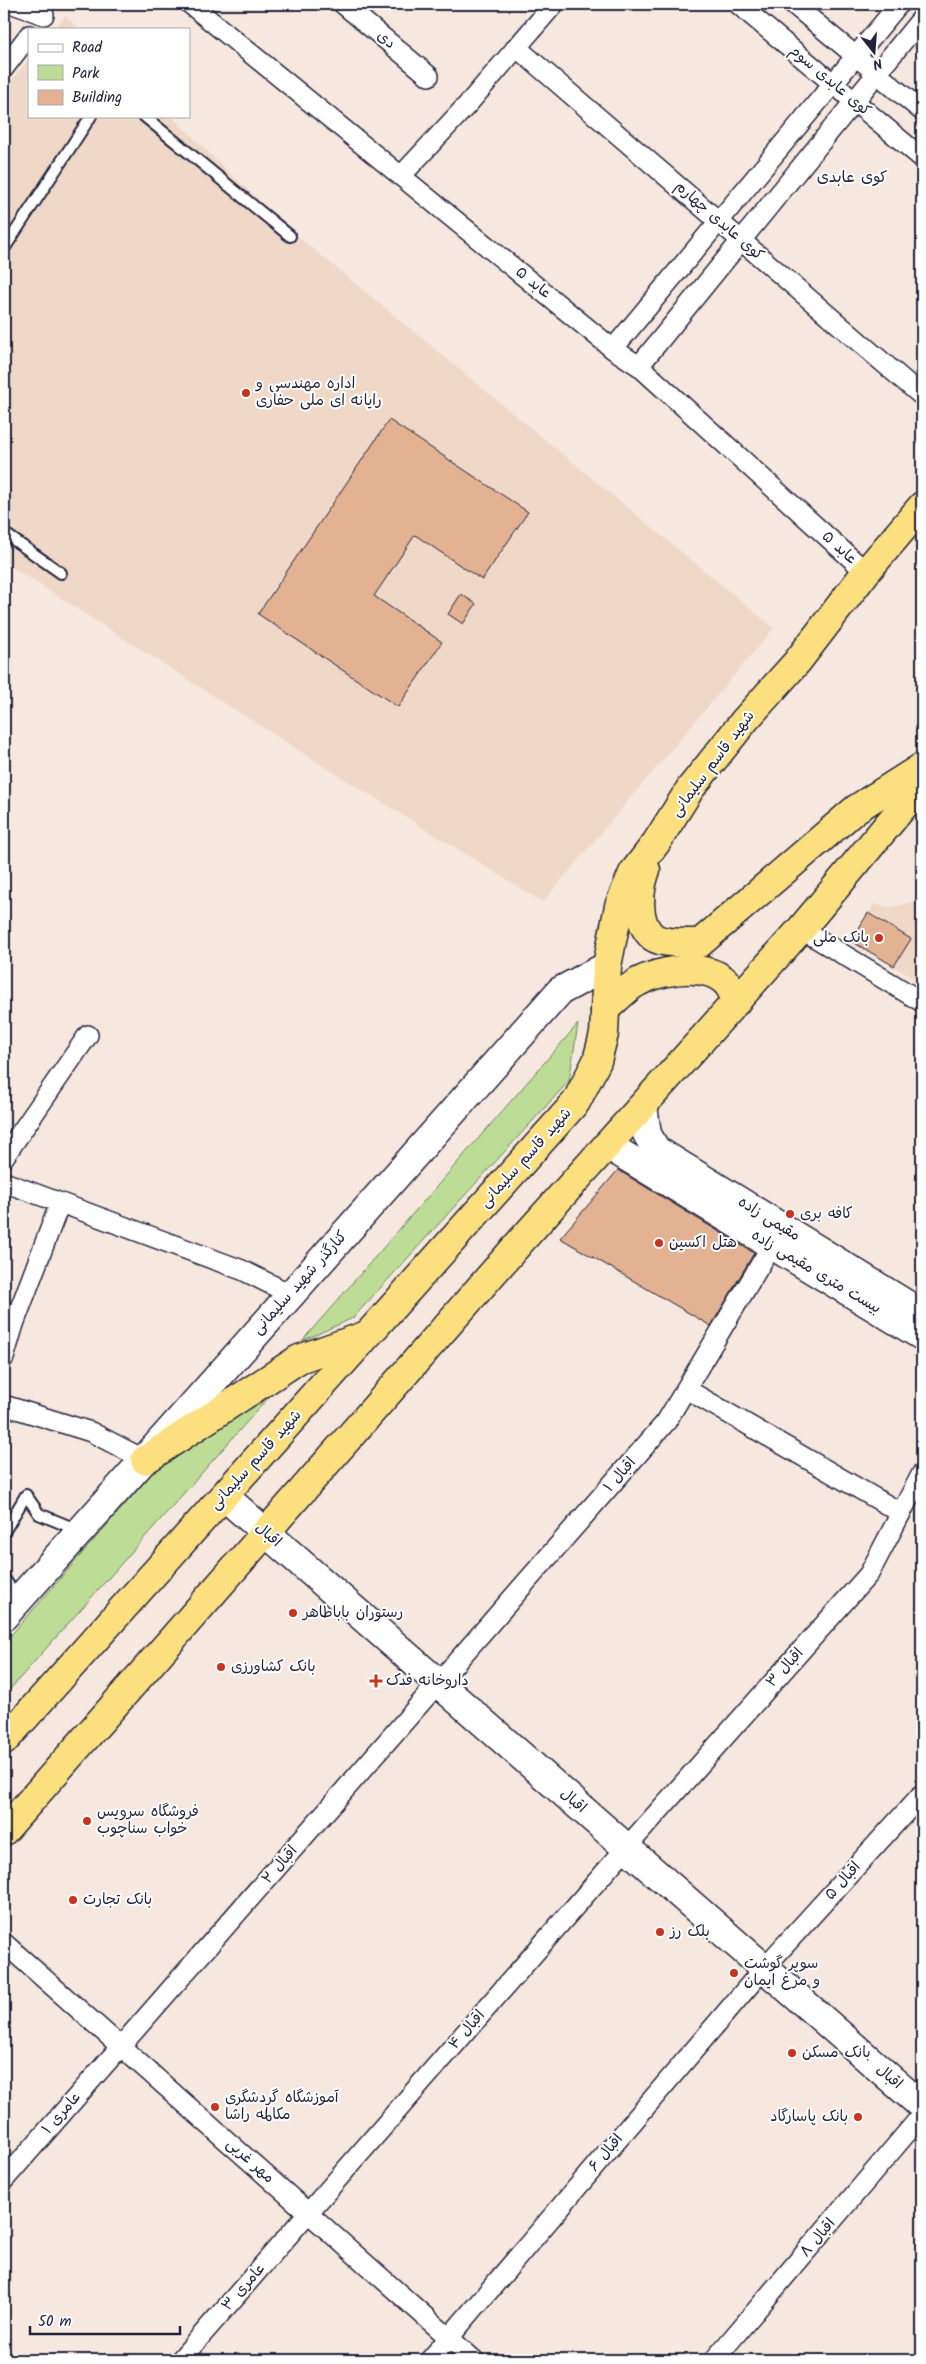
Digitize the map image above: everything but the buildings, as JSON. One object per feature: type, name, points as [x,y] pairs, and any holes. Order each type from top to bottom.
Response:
[{"type":"highway","name":"شهید قاسم سلیمانی","points":[[4,1741],[576,1102],[597,1061],[604,1034],[607,966],[620,906],[634,873],[656,843],[690,789],[745,720],[797,662],[866,572],[922,506]]},
{"type":"highway","points":[[656,843],[642,879],[640,909],[645,926],[654,938],[676,943],[700,943],[856,809],[922,767]]},
{"type":"highway","points":[[4,1831],[265,1532],[801,929],[922,784]]},
{"type":"highway","points":[[605,1009],[637,982],[669,971],[687,969],[720,976],[734,992],[735,1003]]},
{"type":"highway","points":[[145,1460],[299,1359],[368,1335]]},
{"type":"main road","name":"کنارگذر شهید سلیمانی","points":[[8,1598],[81,1531],[560,991],[607,966]]},
{"type":"main road","name":"مقیمی زاده","points":[[642,1106],[647,1134],[656,1150],[777,1236],[922,1314]]},
{"type":"main road","name":"بیست متری مقیمی زاده","points":[[608,1145],[777,1236],[922,1336]]},
{"type":"main road","name":"اقبال","points":[[224,1496],[922,2106]]},
{"type":"street","points":[[14,4],[43,16]]},
{"type":"street","name":"عابد ۵","points":[[190,4],[613,349],[639,366],[866,572]]},
{"type":"street","name":"دی","points":[[343,4],[429,76]]},
{"type":"street","points":[[401,176],[468,104],[554,4]]},
{"type":"street","name":"کوی عابدی سوم","points":[[738,4],[922,158]]},
{"type":"street","points":[[793,4],[922,112]]},
{"type":"street","points":[[613,349],[899,4]]},
{"type":"street","points":[[639,366],[922,18]]},
{"type":"street","points":[[4,68],[28,36]]},
{"type":"street","name":"کوی عابدی چهارم","points":[[516,47],[922,396]]},
{"type":"street","points":[[801,929],[922,1002]]},
{"type":"street","points":[[4,1156],[88,1034]]},
{"type":"street","points":[[4,1182],[242,1270],[290,1294]]},
{"type":"street","points":[[4,1358],[14,1324],[60,1203]]},
{"type":"street","name":"اقبال ۱","points":[[439,1684],[666,1422],[777,1236]]},
{"type":"street","points":[[686,1389],[901,1513]]},
{"type":"street","points":[[4,1404],[91,1432],[145,1460]]},
{"type":"street","name":"اقبال ۳","points":[[626,1848],[869,1574],[922,1473]]},
{"type":"street","name":"اقبال ۲","points":[[121,2046],[439,1684]]},
{"type":"street","name":"اقبال ۵","points":[[764,1968],[922,1794]]},
{"type":"street","name":"اقبال ۴","points":[[308,2213],[626,1848]]},
{"type":"street","name":"مهر غربی","points":[[4,1943],[474,2360]]},
{"type":"street","name":"اقبال ۶","points":[[430,2360],[764,1968]]},
{"type":"street","name":"عامری ۱","points":[[4,2180],[121,2046]]},
{"type":"street","name":"اقبال ۸","points":[[714,2360],[922,2115]]},
{"type":"street","name":"عامری ۳","points":[[180,2360],[308,2213]]},
{"type":"lane","points":[[4,249],[90,118]]},
{"type":"lane","points":[[146,118],[290,236]]},
{"type":"lane","points":[[4,533],[61,573]]},
{"type":"lane","points":[[4,1532],[26,1495],[39,1514],[81,1531]]},
{"type":"shaded area","points":[[65,16],[78,28],[55,28]]},
{"type":"shaded area","name":"اداره مهندسی و رایانه ای ملی حفاری","points":[[28,60],[28,118],[173,118],[283,224],[774,628],[543,902],[312,759],[4,562],[4,89]]},
{"type":"shaded area","points":[[922,893],[922,984],[894,966],[911,939],[869,913],[874,904],[890,908],[912,902]]},
{"type":"green space","points":[[578,1024],[569,1081],[353,1318],[302,1341]]},
{"type":"green space","points":[[269,1397],[4,1696],[4,1643],[177,1445]]},
{"type":"place","name":"اداره مهندسی و رایانه ای ملی حفاری","points":[[246,393]]},
{"type":"place","name":"بانک ملی","points":[[879,938]]},
{"type":"place","name":"کافه بری","points":[[790,1214]]},
{"type":"place","name":"هتل اکسین","points":[[659,1243]]},
{"type":"place","name":"رستوران باباطاهر","points":[[293,1613]]},
{"type":"place","name":"بانک کشاورزی","points":[[221,1667]]},
{"type":"place","name":"داروخانه فدک","points":[[376,1681]]},
{"type":"place","name":"فروشگاه سرویس خواب سناچوب","points":[[87,1821]]},
{"type":"place","name":"بانک تجارت","points":[[73,1900]]},
{"type":"place","name":"بلک رز","points":[[660,1932]]},
{"type":"place","name":"سوپر گوشت و مرغ ایمان","points":[[734,1973]]},
{"type":"place","name":"بانک مسکن","points":[[792,2053]]},
{"type":"place","name":"آموزشگاه گردشگری مکالمه راشا","points":[[215,2107]]},
{"type":"place","name":"بانک پاسارگاد","points":[[858,2117]]},
{"type":"district","name":"کوی عابدی","points":[[852,177]]}]
